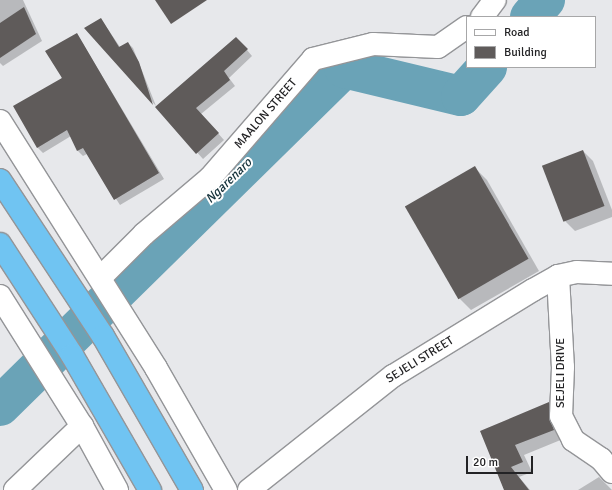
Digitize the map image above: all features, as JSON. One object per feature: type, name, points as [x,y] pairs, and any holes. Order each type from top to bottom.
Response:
[{"type":"highway","points":[[0,180],[71,290],[103,336],[192,490]]},
{"type":"highway","points":[[0,244],[72,355],[150,490]]},
{"type":"street","points":[[483,16],[495,0]]},
{"type":"street","name":"MAALON STREET","points":[[100,278],[144,234],[210,178],[313,59],[372,44],[438,47],[466,28]]},
{"type":"street","points":[[0,121],[156,368],[226,490]]},
{"type":"street","name":"SEJELI STREET","points":[[249,490],[393,376],[558,276],[577,272],[612,274]]},
{"type":"street","name":"SEJELI DRIVE","points":[[558,276],[563,367],[561,416],[573,440],[601,459],[612,472]]},
{"type":"street","points":[[0,296],[82,426],[117,490]]},
{"type":"street","points":[[15,490],[82,426]]},
{"type":"building","points":[[155,0],[207,0],[171,24]]},
{"type":"building","points":[[24,7],[36,34],[0,58],[0,23]]},
{"type":"building","points":[[101,18],[119,47],[128,42],[139,62],[153,105],[84,28]]},
{"type":"building","points":[[77,33],[159,173],[114,200],[83,148],[77,151],[67,130],[37,148],[13,106],[62,78],[45,51]]},
{"type":"building","points":[[236,37],[248,49],[224,71],[230,80],[196,108],[219,133],[196,154],[155,107]]},
{"type":"building","points":[[583,150],[605,206],[563,222],[542,166]]},
{"type":"building","points":[[475,166],[528,259],[458,299],[405,206]]},
{"type":"building","points":[[549,402],[549,416],[554,430],[515,445],[523,462],[511,467],[529,490],[504,490],[480,431]]},
{"type":"waterway","name":"Ngarenaro","points":[[531,16],[545,0]]},
{"type":"waterway","name":"Ngarenaro","points":[[0,406],[344,68],[461,96],[486,68]]}]
